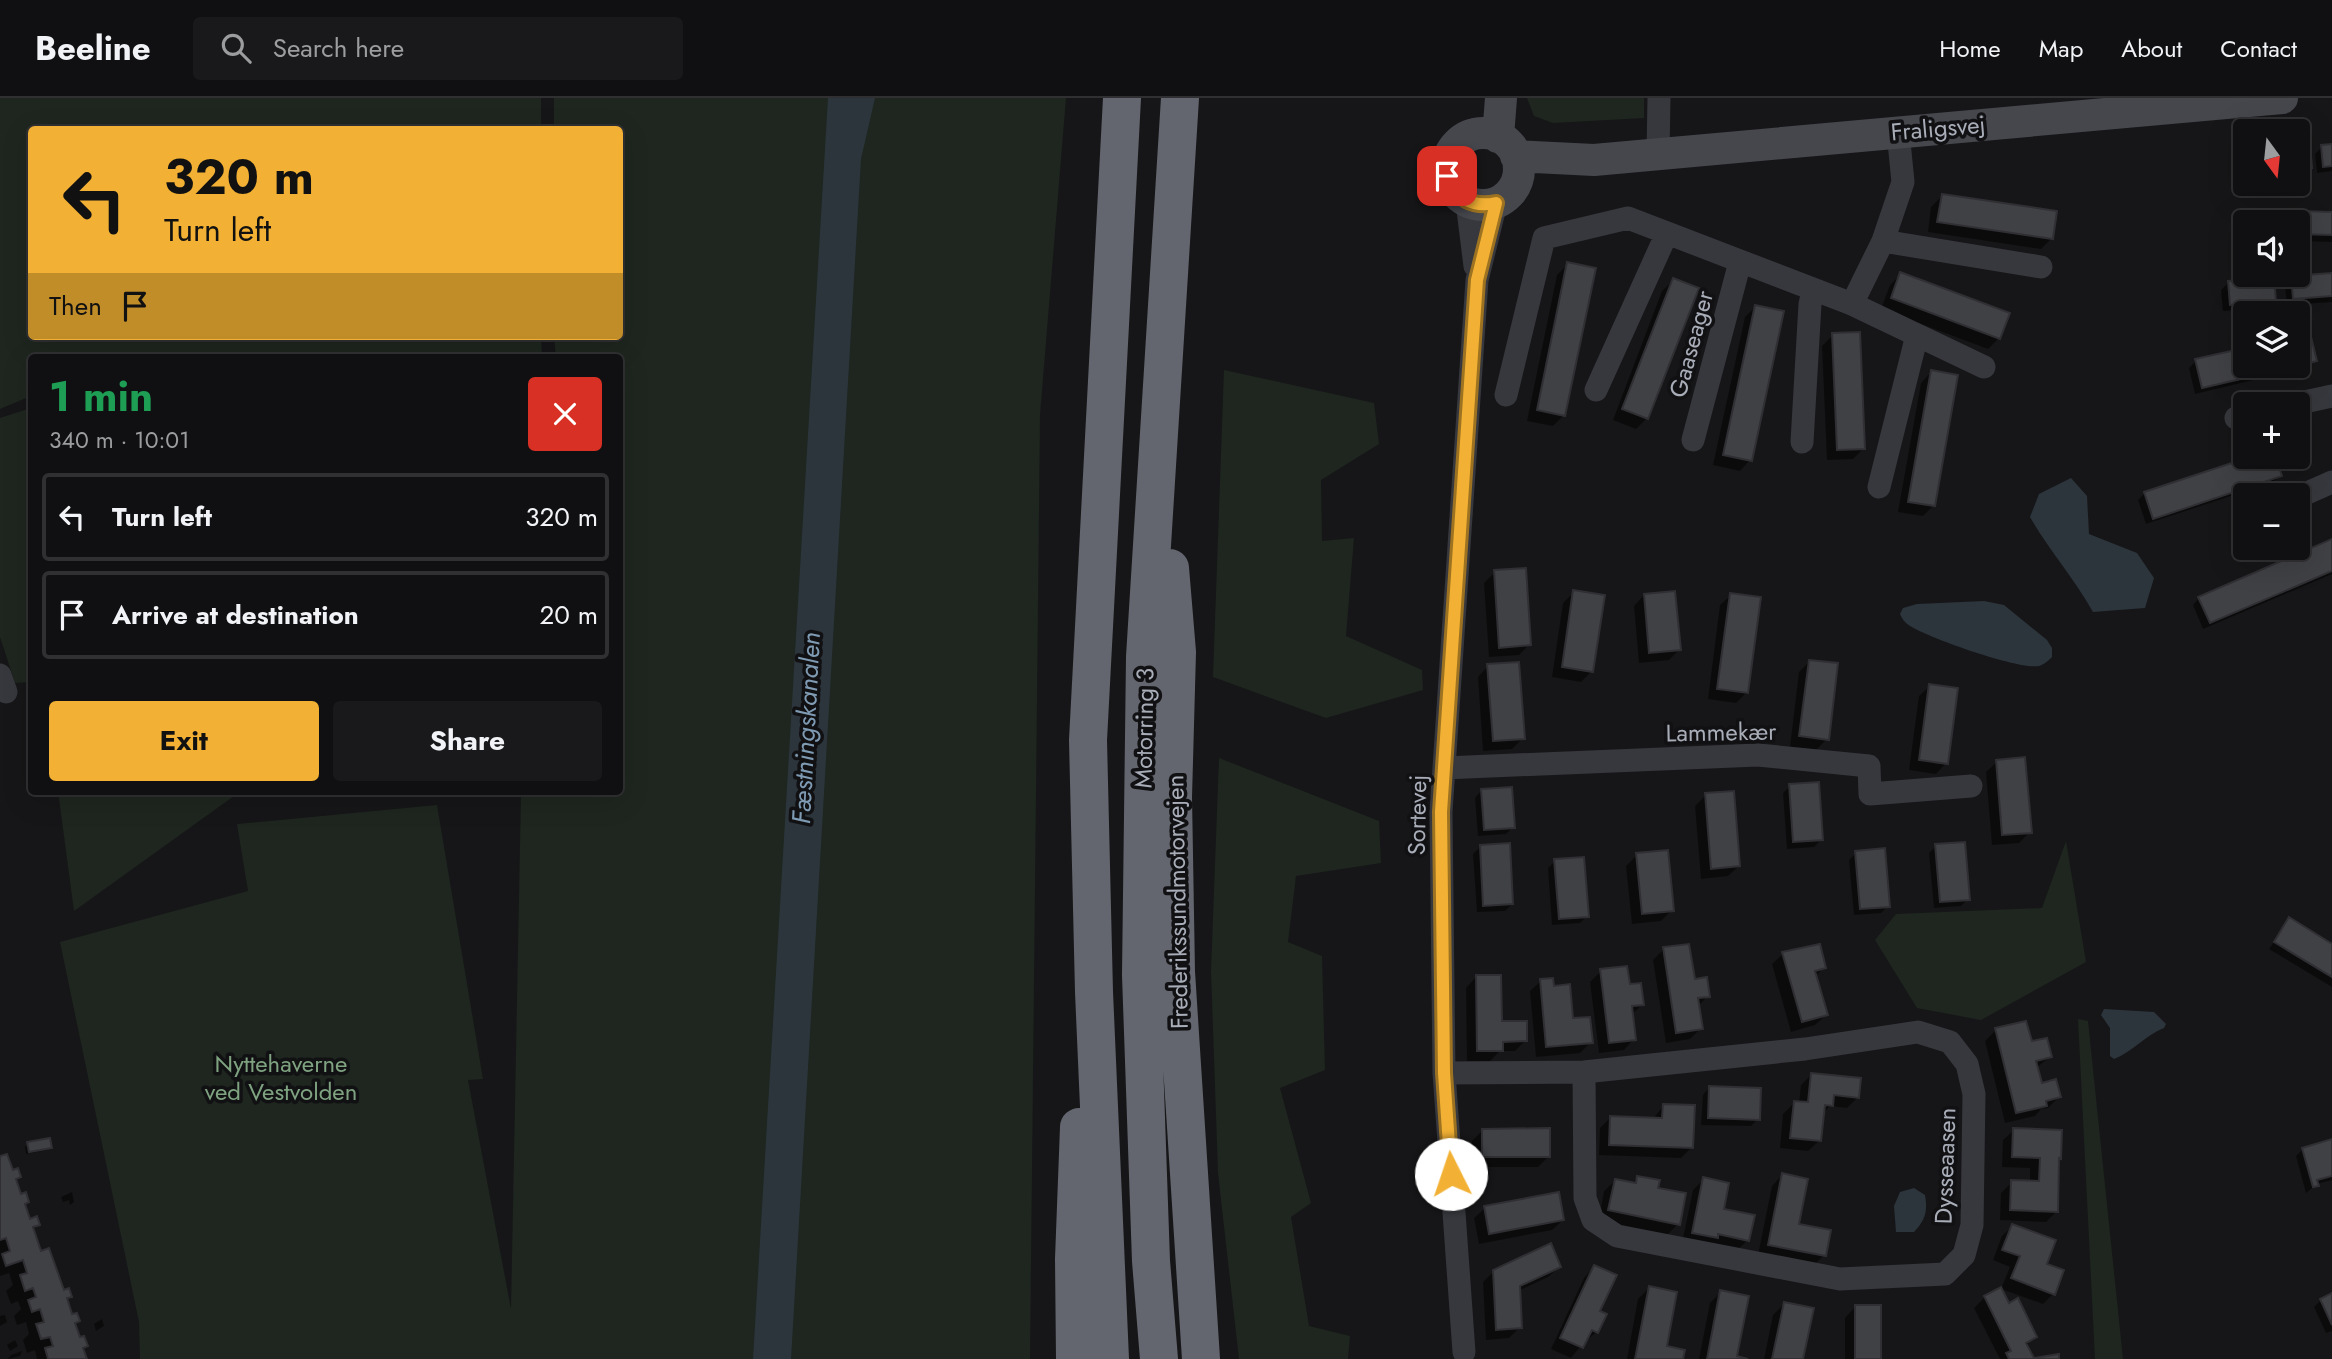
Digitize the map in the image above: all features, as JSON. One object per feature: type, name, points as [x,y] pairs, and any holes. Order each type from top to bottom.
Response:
[{"type":"highway","points":[[1110,1359],[1094,992],[1087,740],[1122,98]]},
{"type":"highway","name":"Motorring 3","points":[[1159,1359],[1151,1261],[1141,975],[1145,657],[1180,98]]},
{"type":"highway","name":"Frederikssundmotorvejen","points":[[1158,445],[1178,652],[1173,797],[1176,972],[1201,1359]]},
{"type":"highway","points":[[1075,1359],[1076,1148],[1094,992]]},
{"type":"street","points":[[1479,98],[1495,169]]},
{"type":"street","points":[[1495,169],[1501,98]]},
{"type":"street","points":[[1658,153],[1659,98]]},
{"type":"street","name":"Fraligsvej","points":[[1495,169],[2282,98]]},
{"type":"street","points":[[1852,304],[1882,241],[1903,182],[1898,132]]},
{"type":"street","name":"Sortevej","points":[[1464,1352],[1444,1073],[1441,812],[1477,280],[1495,169]]},
{"type":"street","points":[[1506,395],[1544,238],[1628,218],[1852,304],[1984,366]]},
{"type":"street","points":[[1596,390],[1667,233]]},
{"type":"street","points":[[1882,241],[2041,267]]},
{"type":"street","name":"Gaaseager","points":[[1693,440],[1740,261]]},
{"type":"street","points":[[1802,442],[1813,291]]},
{"type":"street","points":[[1879,487],[1917,335]]},
{"type":"street","points":[[2310,401],[2332,396]]},
{"type":"street","points":[[2310,492],[2332,482]]},
{"type":"street","name":"Lammekær","points":[[1444,768],[1758,755],[1869,766],[1870,794],[1971,786]]},
{"type":"street","name":"Dysseaasen","points":[[1444,1073],[1584,1072],[1805,1049],[1918,1032],[1950,1042],[1967,1064],[1974,1094],[1972,1225],[1964,1255],[1945,1274],[1840,1279],[1617,1236],[1592,1220],[1585,1198],[1584,1072]]},
{"type":"green space","points":[[0,98],[541,98],[541,126],[28,126],[28,340],[541,340],[542,354],[28,354],[28,397],[0,409]]},
{"type":"green space","name":"Nyttehaverne ved Vestvolden","points":[[554,98],[1066,98],[1040,415],[1030,1359],[140,1359],[139,1322],[60,942],[248,891],[237,824],[437,805],[483,1079],[468,1080],[511,1309],[521,795],[623,795],[623,354],[556,354],[554,340],[623,340],[623,126],[554,126]]},
{"type":"green space","points":[[1527,98],[1644,98],[1644,118],[1553,123],[1534,116]]},
{"type":"green space","points":[[1224,370],[1374,403],[1379,444],[1321,480],[1322,541],[1354,538],[1346,636],[1422,670],[1423,690],[1326,718],[1213,677]]},
{"type":"green space","points":[[28,409],[28,682],[15,683],[0,637],[0,418]]},
{"type":"green space","points":[[1219,758],[1379,821],[1381,863],[1296,876],[1288,942],[1322,956],[1325,1070],[1280,1088],[1311,1203],[1291,1217],[1309,1326],[1350,1336],[1348,1359],[1239,1359],[1218,1173],[1211,971]]},
{"type":"green space","points":[[59,795],[235,795],[74,911]]},
{"type":"green space","points":[[2066,841],[2086,962],[1981,1020],[1917,1008],[1875,940],[1896,914],[2042,908]]},
{"type":"green space","points":[[2078,1019],[2088,1021],[2123,1359],[2095,1359]]},
{"type":"water","name":"Fæstningskanalen","points":[[828,98],[875,98],[861,159],[791,1359],[753,1359]]},
{"type":"water","points":[[2071,478],[2087,496],[2089,534],[2137,553],[2154,578],[2145,608],[2093,612],[2030,517],[2039,494]]},
{"type":"water","points":[[1984,601],[2004,605],[2047,640],[2052,648],[2052,657],[2039,666],[1994,658],[1920,631],[1907,624],[1900,614],[1903,608],[1917,604]]},
{"type":"water","points":[[2104,1009],[2154,1012],[2166,1024],[2164,1028],[2114,1059],[2110,1056],[2110,1028],[2101,1015]]},
{"type":"water","points":[[1914,1188],[1925,1195],[1926,1211],[1923,1220],[1914,1232],[1896,1232],[1894,1206],[1900,1192]]},
{"type":"building","points":[[2332,144],[2332,166],[2323,167],[2321,145]]},
{"type":"building","points":[[1942,194],[2057,211],[2053,239],[1937,222]]},
{"type":"building","points":[[2310,211],[2332,212],[2332,235],[2310,234]]},
{"type":"building","points":[[1567,262],[1596,268],[1565,416],[1537,410]]},
{"type":"building","points":[[1900,272],[2010,313],[2000,339],[1891,298]]},
{"type":"building","points":[[2332,273],[2332,296],[2293,299],[2292,287],[2310,287],[2310,275]]},
{"type":"building","points":[[1673,278],[1699,288],[1648,419],[1622,409]]},
{"type":"building","points":[[2228,281],[2233,281],[2233,287],[2275,287],[2276,301],[2233,301],[2233,305],[2230,305]]},
{"type":"building","points":[[1755,305],[1784,311],[1752,461],[1723,455]]},
{"type":"building","points":[[1860,332],[1865,449],[1837,450],[1832,333]]},
{"type":"building","points":[[2310,333],[2317,361],[2310,363]]},
{"type":"building","points":[[2233,351],[2233,378],[2245,378],[2202,388],[2195,359]]},
{"type":"building","points":[[1931,370],[1958,375],[1935,506],[1908,502]]},
{"type":"building","points":[[2233,463],[2233,469],[2279,469],[2282,476],[2261,483],[2233,483],[2233,492],[2153,519],[2144,492]]},
{"type":"building","points":[[2332,539],[2332,571],[2210,623],[2198,597],[2283,560],[2310,560],[2310,549]]},
{"type":"building","points":[[1526,568],[1531,645],[1499,648],[1494,570]]},
{"type":"building","points":[[1573,590],[1605,595],[1593,672],[1562,667]]},
{"type":"building","points":[[1675,591],[1681,650],[1649,653],[1644,594]]},
{"type":"building","points":[[1730,593],[1761,597],[1748,693],[1717,689]]},
{"type":"building","points":[[1809,660],[1838,663],[1829,740],[1799,736]]},
{"type":"building","points":[[1519,662],[1525,739],[1493,741],[1487,664]]},
{"type":"building","points":[[1929,684],[1958,688],[1948,764],[1919,760]]},
{"type":"building","points":[[2025,757],[2032,833],[2002,835],[1996,760]]},
{"type":"building","points":[[1819,782],[1823,840],[1793,842],[1789,784]]},
{"type":"building","points":[[1512,787],[1515,828],[1484,830],[1481,789]]},
{"type":"building","points":[[1734,791],[1740,866],[1711,869],[1705,793]]},
{"type":"building","points":[[1965,842],[1970,900],[1940,902],[1935,844]]},
{"type":"building","points":[[1510,843],[1513,904],[1483,906],[1480,845]]},
{"type":"building","points":[[1885,848],[1890,907],[1860,909],[1855,851]]},
{"type":"building","points":[[1668,850],[1674,911],[1642,914],[1636,853]]},
{"type":"building","points":[[1584,857],[1589,917],[1559,919],[1554,859]]},
{"type":"building","points":[[2289,917],[2332,944],[2332,977],[2274,942]]},
{"type":"building","points":[[1689,944],[1695,979],[1707,977],[1710,997],[1698,998],[1703,1029],[1676,1033],[1663,947]]},
{"type":"building","points":[[1820,944],[1826,968],[1815,971],[1828,1015],[1802,1022],[1782,952]]},
{"type":"building","points":[[1627,966],[1630,984],[1641,983],[1644,1005],[1632,1006],[1636,1040],[1609,1043],[1600,969]]},
{"type":"building","points":[[1476,975],[1501,975],[1502,1021],[1527,1021],[1527,1041],[1503,1042],[1503,1051],[1477,1051]]},
{"type":"building","points":[[1553,978],[1554,986],[1570,984],[1573,1018],[1590,1017],[1593,1043],[1546,1047],[1540,979]]},
{"type":"building","points":[[2026,1021],[2032,1041],[2047,1038],[2052,1057],[2036,1061],[2042,1083],[2056,1079],[2061,1097],[2046,1101],[2047,1106],[2016,1113],[1995,1028]]},
{"type":"building","points":[[1811,1073],[1861,1078],[1859,1098],[1834,1095],[1833,1106],[1825,1105],[1821,1141],[1790,1138],[1794,1101],[1808,1102]]},
{"type":"building","points":[[1709,1086],[1761,1088],[1760,1120],[1708,1118]]},
{"type":"building","points":[[1663,1104],[1695,1105],[1693,1148],[1609,1145],[1610,1116],[1662,1118]]},
{"type":"building","points":[[1550,1128],[1550,1157],[1482,1157],[1482,1129]]},
{"type":"building","points":[[2013,1128],[2062,1130],[2058,1212],[2010,1210],[2011,1180],[2039,1181],[2040,1158],[2012,1157]]},
{"type":"building","points":[[50,1138],[52,1148],[29,1152],[27,1142]]},
{"type":"building","points":[[2332,1139],[2332,1176],[2317,1180],[2319,1186],[2313,1187],[2302,1148]]},
{"type":"building","points":[[7,1154],[13,1170],[18,1168],[21,1177],[16,1179],[21,1194],[26,1192],[29,1202],[25,1204],[30,1219],[37,1216],[40,1225],[33,1227],[41,1251],[49,1248],[64,1290],[69,1288],[72,1297],[67,1298],[72,1314],[77,1313],[80,1321],[75,1323],[80,1337],[84,1336],[88,1346],[83,1348],[87,1359],[48,1359],[45,1348],[53,1346],[50,1337],[41,1339],[36,1324],[44,1322],[40,1309],[32,1312],[28,1300],[36,1297],[33,1288],[25,1291],[20,1275],[27,1273],[23,1260],[6,1266],[2,1254],[10,1251],[6,1238],[0,1240],[0,1156]]},
{"type":"building","points":[[1782,1173],[1808,1179],[1799,1224],[1831,1230],[1826,1256],[1768,1245]]},
{"type":"building","points":[[1637,1176],[1660,1180],[1658,1188],[1686,1193],[1680,1225],[1608,1210],[1615,1179],[1636,1183]]},
{"type":"building","points":[[1703,1177],[1729,1183],[1724,1209],[1755,1215],[1749,1241],[1718,1234],[1718,1238],[1692,1233]]},
{"type":"building","points":[[1559,1192],[1564,1220],[1489,1234],[1484,1206]]},
{"type":"building","points":[[2012,1224],[2056,1240],[2047,1264],[2064,1270],[2055,1295],[2011,1278],[2020,1256],[2002,1250]]},
{"type":"building","points":[[1551,1243],[1561,1267],[1520,1286],[1522,1328],[1496,1330],[1493,1270]]},
{"type":"building","points":[[1594,1265],[1617,1275],[1600,1311],[1607,1314],[1598,1333],[1592,1330],[1583,1348],[1560,1338]]},
{"type":"building","points":[[1649,1286],[1677,1292],[1667,1346],[1685,1350],[1683,1359],[1635,1359]]},
{"type":"building","points":[[2001,1287],[2009,1303],[2018,1298],[2037,1337],[2026,1343],[2034,1358],[2059,1354],[2059,1359],[2009,1359],[2006,1353],[2011,1351],[1984,1296]]},
{"type":"building","points":[[1720,1290],[1749,1296],[1737,1356],[1748,1359],[1707,1359]]},
{"type":"building","points":[[2332,1293],[2332,1325],[2320,1299]]},
{"type":"building","points":[[1784,1302],[1814,1308],[1803,1359],[1772,1359]]},
{"type":"building","points":[[1855,1305],[1881,1305],[1881,1359],[1855,1359]]},
{"type":"route","points":[[1447,176],[1451,187],[1467,202],[1477,205],[1496,203],[1477,280],[1441,812],[1444,1073],[1451,1174]]}]
